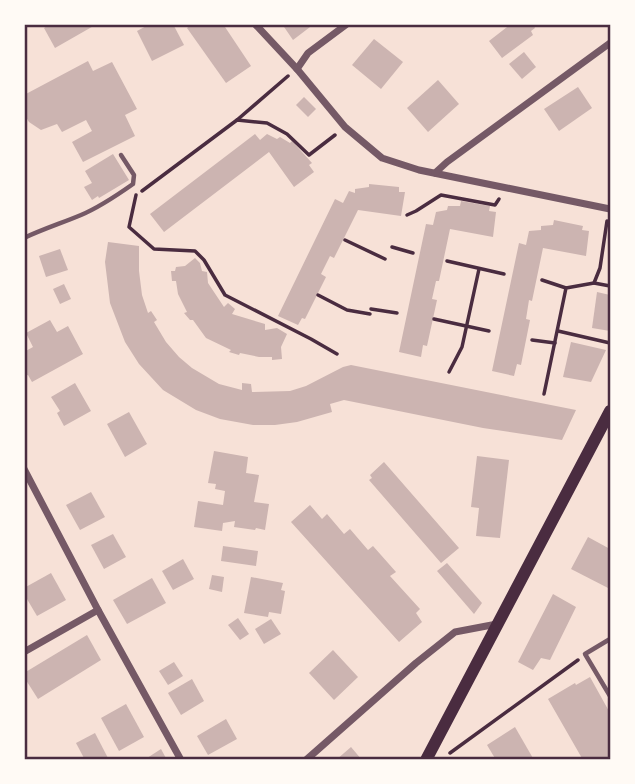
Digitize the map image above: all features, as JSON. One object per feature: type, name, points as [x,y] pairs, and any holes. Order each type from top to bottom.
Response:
[{"type":"main road","points":[[426,760],[497,624],[607,425],[611,411]]},
{"type":"street","points":[[256,24],[345,127],[382,158],[419,170],[610,209]]},
{"type":"street","points":[[297,69],[308,52],[347,24]]},
{"type":"street","points":[[435,173],[611,43]]},
{"type":"street","points":[[24,469],[181,760]]},
{"type":"street","points":[[24,652],[98,610]]},
{"type":"street","points":[[306,760],[455,632],[497,624]]},
{"type":"lane","points":[[24,238],[82,215],[108,202],[133,184],[134,175],[121,155]]},
{"type":"lane","points":[[610,639],[585,654],[611,696]]},
{"type":"path","points":[[297,69],[237,120],[136,195],[129,228],[153,249],[195,251],[204,260],[225,295],[337,354]]},
{"type":"path","points":[[237,120],[267,123],[288,134],[309,155],[345,127]]},
{"type":"path","points":[[407,215],[441,195],[495,205],[506,189]]},
{"type":"path","points":[[594,283],[600,268],[610,209]]},
{"type":"path","points":[[345,240],[385,259]]},
{"type":"path","points":[[392,247],[413,253]]},
{"type":"path","points":[[447,261],[505,274]]},
{"type":"path","points":[[449,372],[462,347],[479,269]]},
{"type":"path","points":[[542,280],[566,288],[594,283],[611,286]]},
{"type":"path","points":[[544,394],[566,288]]},
{"type":"path","points":[[318,295],[347,310],[397,313]]},
{"type":"path","points":[[434,319],[489,331]]},
{"type":"path","points":[[558,331],[611,343]]},
{"type":"path","points":[[532,340],[555,343]]},
{"type":"path","points":[[450,753],[585,654]]},
{"type":"building","points":[[50,24],[97,24],[55,48],[44,28]]},
{"type":"building","points":[[150,24],[173,24],[184,45],[152,61],[137,31]]},
{"type":"building","points":[[192,24],[223,24],[251,66],[226,83],[187,28]]},
{"type":"building","points":[[282,24],[314,24],[293,40]]},
{"type":"building","points":[[511,24],[533,24],[535,28],[531,31],[533,35],[502,58],[489,41]]},
{"type":"building","points":[[374,39],[403,62],[381,89],[352,65]]},
{"type":"building","points":[[524,52],[536,67],[522,79],[509,64]]},
{"type":"building","points":[[88,61],[93,71],[112,62],[137,109],[125,115],[135,136],[83,162],[72,142],[92,131],[86,120],[62,132],[57,124],[41,130],[29,122],[24,114],[24,95]]},
{"type":"building","points":[[438,80],[459,104],[428,132],[407,108]]},
{"type":"building","points":[[578,87],[592,108],[559,131],[544,109]]},
{"type":"building","points":[[304,97],[316,109],[308,117],[296,105]]},
{"type":"building","points":[[255,134],[260,140],[267,134],[290,143],[292,141],[312,163],[309,165],[314,172],[294,187],[269,152],[164,232],[150,214]]},
{"type":"building","points":[[113,154],[129,180],[92,200],[84,187],[92,183],[85,171]]},
{"type":"building","points":[[369,184],[399,187],[399,192],[405,192],[401,216],[358,210],[334,258],[330,256],[321,274],[326,277],[305,319],[302,318],[298,325],[278,316],[335,199],[343,203],[349,191],[355,193],[355,189],[369,187]]},
{"type":"building","points":[[461,201],[490,206],[489,211],[496,212],[493,237],[450,229],[439,281],[436,281],[432,299],[437,300],[427,346],[423,345],[421,357],[399,352],[426,224],[433,225],[436,212],[447,210],[448,206],[460,206]]},
{"type":"building","points":[[554,220],[583,226],[582,230],[589,231],[586,256],[543,248],[532,301],[529,300],[526,319],[530,320],[521,365],[517,364],[514,376],[492,371],[519,243],[526,245],[529,231],[553,225]]},
{"type":"building","points":[[108,242],[139,246],[142,295],[148,313],[151,311],[166,342],[179,357],[219,384],[242,390],[242,383],[251,384],[252,392],[290,391],[351,365],[576,410],[562,440],[483,428],[344,400],[330,404],[332,412],[297,422],[253,425],[220,419],[196,410],[163,390],[139,364],[125,342],[110,303],[105,262]]},
{"type":"building","points":[[60,249],[68,270],[46,277],[39,256]]},
{"type":"building","points":[[195,258],[202,271],[207,272],[208,283],[224,307],[228,303],[235,309],[232,314],[265,324],[265,330],[277,328],[287,334],[281,347],[282,359],[272,360],[272,357],[229,352],[231,350],[206,338],[193,320],[190,320],[184,313],[187,312],[178,294],[176,281],[172,281],[171,271],[185,266]]},
{"type":"building","points":[[64,284],[71,299],[60,304],[53,289]]},
{"type":"building","points":[[597,292],[610,295],[610,331],[592,328]]},
{"type":"building","points":[[50,320],[57,332],[68,326],[83,354],[32,382],[28,375],[24,376],[24,352],[33,347],[26,333]]},
{"type":"building","points":[[571,342],[606,350],[591,382],[563,377]]},
{"type":"building","points":[[75,383],[91,411],[64,426],[57,413],[60,411],[51,397]]},
{"type":"building","points":[[129,412],[147,444],[125,457],[107,424]]},
{"type":"building","points":[[214,451],[248,457],[246,473],[259,475],[254,502],[269,504],[265,530],[234,527],[235,521],[223,523],[222,531],[194,527],[198,501],[223,505],[225,491],[215,489],[216,484],[208,483]]},
{"type":"building","points":[[477,456],[509,460],[500,538],[476,536],[479,508],[471,507]]},
{"type":"building","points":[[384,462],[459,548],[441,563],[369,480],[372,478],[370,475]]},
{"type":"building","points":[[91,492],[105,517],[80,530],[66,505]]},
{"type":"building","points":[[310,505],[322,519],[327,514],[344,534],[350,529],[368,550],[373,546],[396,572],[390,576],[420,609],[416,613],[422,622],[399,642],[291,522]]},
{"type":"building","points":[[113,534],[126,557],[104,569],[91,545]]},
{"type":"building","points":[[588,537],[610,549],[610,589],[571,569]]},
{"type":"building","points":[[223,546],[258,551],[256,566],[221,561]]},
{"type":"building","points":[[183,559],[194,579],[173,590],[162,571]]},
{"type":"building","points":[[447,563],[482,603],[474,614],[437,571]]},
{"type":"building","points":[[51,573],[66,600],[37,616],[24,594],[24,588]]},
{"type":"building","points":[[212,575],[224,577],[222,592],[209,589]]},
{"type":"building","points":[[251,577],[283,583],[281,590],[285,591],[281,614],[269,612],[268,617],[244,613]]},
{"type":"building","points":[[152,578],[166,603],[127,624],[113,600]]},
{"type":"building","points":[[553,594],[576,607],[550,660],[541,658],[533,670],[518,662]]},
{"type":"building","points":[[238,618],[249,634],[240,640],[228,625]]},
{"type":"building","points":[[271,619],[281,634],[264,644],[255,629]]},
{"type":"building","points":[[87,635],[101,660],[38,699],[24,673]]},
{"type":"building","points":[[333,650],[358,677],[334,700],[309,673]]},
{"type":"building","points":[[174,662],[183,676],[168,685],[159,671]]},
{"type":"building","points":[[590,677],[610,713],[610,760],[583,760],[548,699]]},
{"type":"building","points":[[192,679],[204,701],[181,715],[168,693]]},
{"type":"building","points":[[126,704],[144,737],[119,751],[101,718]]},
{"type":"building","points":[[226,719],[237,739],[208,755],[197,736]]},
{"type":"building","points":[[515,727],[534,760],[496,760],[487,745]]},
{"type":"building","points":[[95,733],[109,760],[85,760],[76,743]]},
{"type":"building","points":[[351,747],[362,760],[336,760]]},
{"type":"building","points":[[161,749],[167,760],[144,760]]}]
